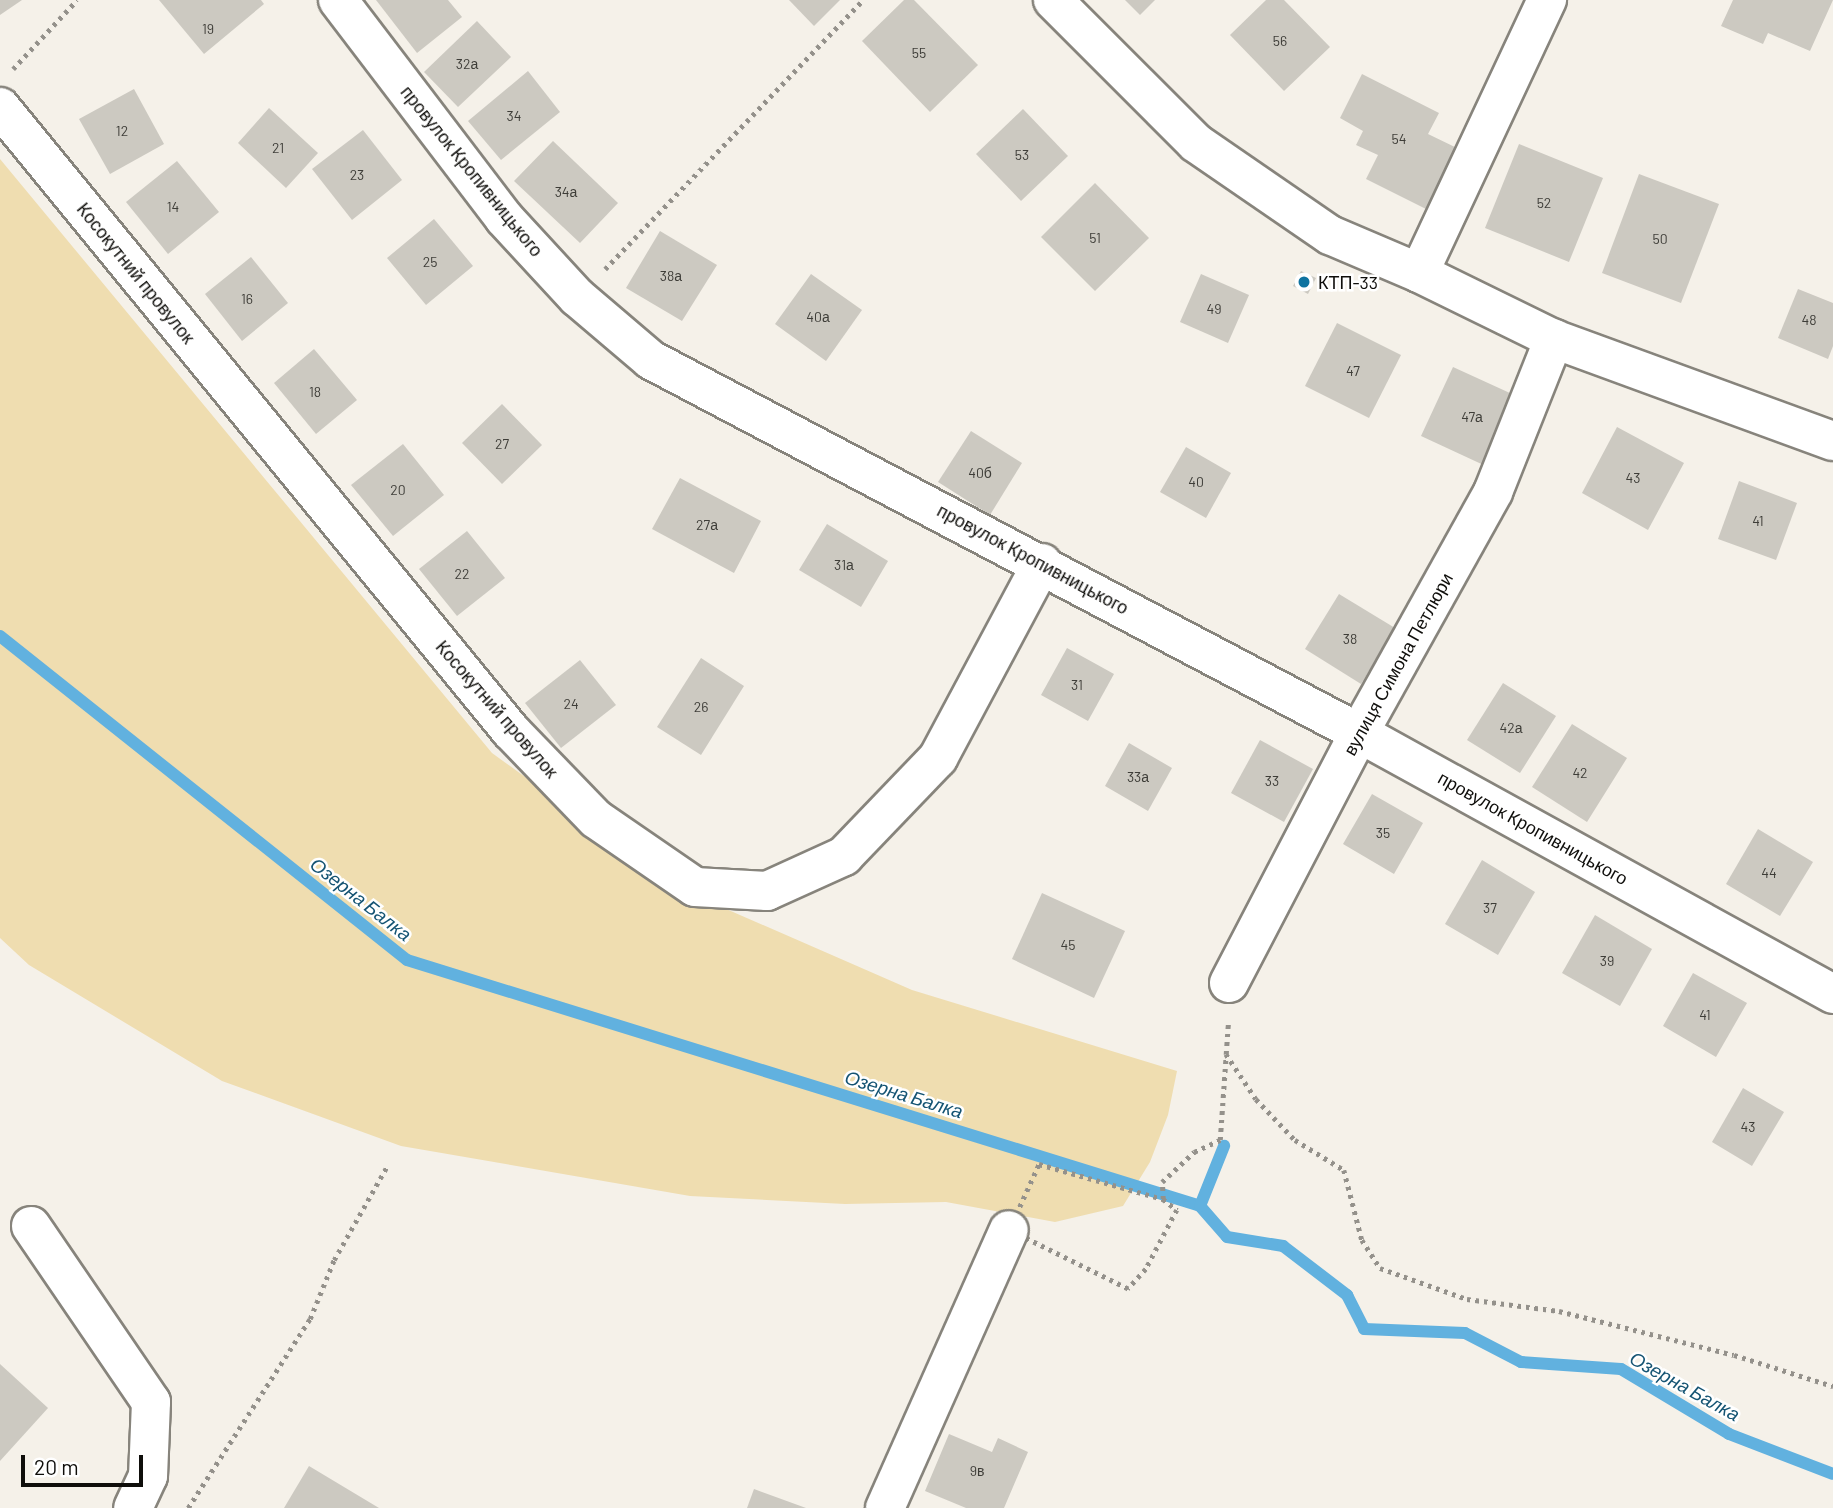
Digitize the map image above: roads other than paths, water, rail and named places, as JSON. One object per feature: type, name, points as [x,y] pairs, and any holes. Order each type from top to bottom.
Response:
[{"type":"street","name":"провулок Кропивницького","points":[[338,0],[504,218],[577,298],[652,360],[1042,563],[1359,733],[1833,994]]},
{"type":"street","points":[[1053,0],[1196,143],[1330,235],[1419,272],[1554,339],[1833,441]]},
{"type":"street","points":[[1419,272],[1547,0]]},
{"type":"street","name":"Косокутний провулок","points":[[4,91],[511,731],[596,819],[695,887],[767,891],[844,856],[938,758],[1042,563]]},
{"type":"street","name":"вулиця Симона Петлюри","points":[[1229,983],[1359,733],[1493,492],[1554,339]]},
{"type":"street","points":[[31,1226],[151,1402],[148,1476],[133,1508]]},
{"type":"street","points":[[885,1508],[1009,1230]]},
{"type":"waterway","name":"Озерна Балка","points":[[0,636],[407,960],[1200,1206],[1227,1237],[1283,1246],[1347,1295],[1364,1329],[1465,1333],[1521,1362],[1621,1369],[1729,1434],[1833,1474]]},
{"type":"waterway","points":[[1200,1206],[1224,1146]]},
{"type":"place","name":"КТП-33","points":[[1304,282]]}]
